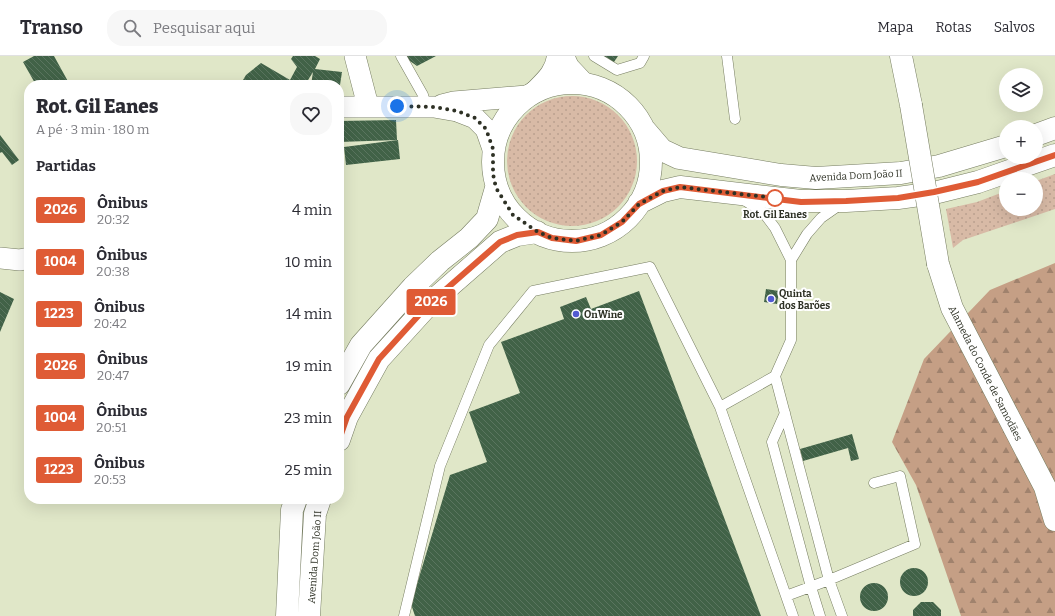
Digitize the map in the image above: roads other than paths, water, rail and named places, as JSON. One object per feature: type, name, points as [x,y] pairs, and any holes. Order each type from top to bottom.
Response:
[{"type":"main road","points":[[558,56],[550,78],[511,110],[500,128],[493,149],[493,174],[496,188],[513,215],[538,232],[552,238],[576,241],[601,235],[622,222],[639,204],[663,191],[680,187],[801,202],[898,198],[978,182],[1055,155]]},
{"type":"main road","points":[[564,56],[568,67],[583,83]]},
{"type":"main road","name":"Alameda do Conde de Samodães","points":[[901,56],[911,105],[938,264],[952,308],[1045,487],[1055,520]]},
{"type":"main road","points":[[531,93],[559,83],[583,83],[608,91],[628,107],[643,128],[649,147],[650,166],[647,186],[639,204]]},
{"type":"main road","name":"Avenida Dom João II","points":[[643,128],[662,150],[679,158],[782,175],[816,178],[901,173],[939,166],[999,148]]},
{"type":"main road","points":[[1043,132],[1055,128]]},
{"type":"main road","points":[[344,375],[360,345],[440,261],[469,238],[487,218],[496,188]]},
{"type":"main road","points":[[344,426],[347,417],[379,359],[429,304],[500,242],[517,235],[538,232]]},
{"type":"main road","points":[[287,616],[292,510],[294,504]]},
{"type":"main road","name":"Avenida Dom João II","points":[[309,616],[315,514],[318,504]]},
{"type":"street","points":[[355,56],[368,106]]},
{"type":"street","points":[[430,107],[454,102],[531,93]]},
{"type":"street","points":[[344,106],[430,107],[457,111],[475,118],[486,129],[493,149]]},
{"type":"street","points":[[0,258],[24,259]]},
{"type":"lane","points":[[401,56],[430,107]]},
{"type":"lane","points":[[594,56],[617,70],[640,63],[644,56]]},
{"type":"lane","points":[[727,56],[735,119]]},
{"type":"lane","points":[[720,407],[775,376],[791,340],[791,260],[775,228],[762,212],[735,194]]},
{"type":"lane","points":[[791,260],[807,234],[821,218],[846,201]]},
{"type":"lane","points":[[404,616],[440,466],[489,345],[533,291],[650,267],[720,407],[793,616]]},
{"type":"lane","points":[[775,376],[829,580],[842,616]]},
{"type":"lane","points":[[785,413],[772,442],[820,616]]},
{"type":"lane","points":[[786,596],[829,580],[915,544],[900,476],[874,483]]},
{"type":"place","name":"Rot. Gil Eanes","points":[[775,198]]},
{"type":"place","name":"Quinta dos Barões","points":[[771,299]]},
{"type":"place","name":"OnWine","points":[[576,314]]}]
